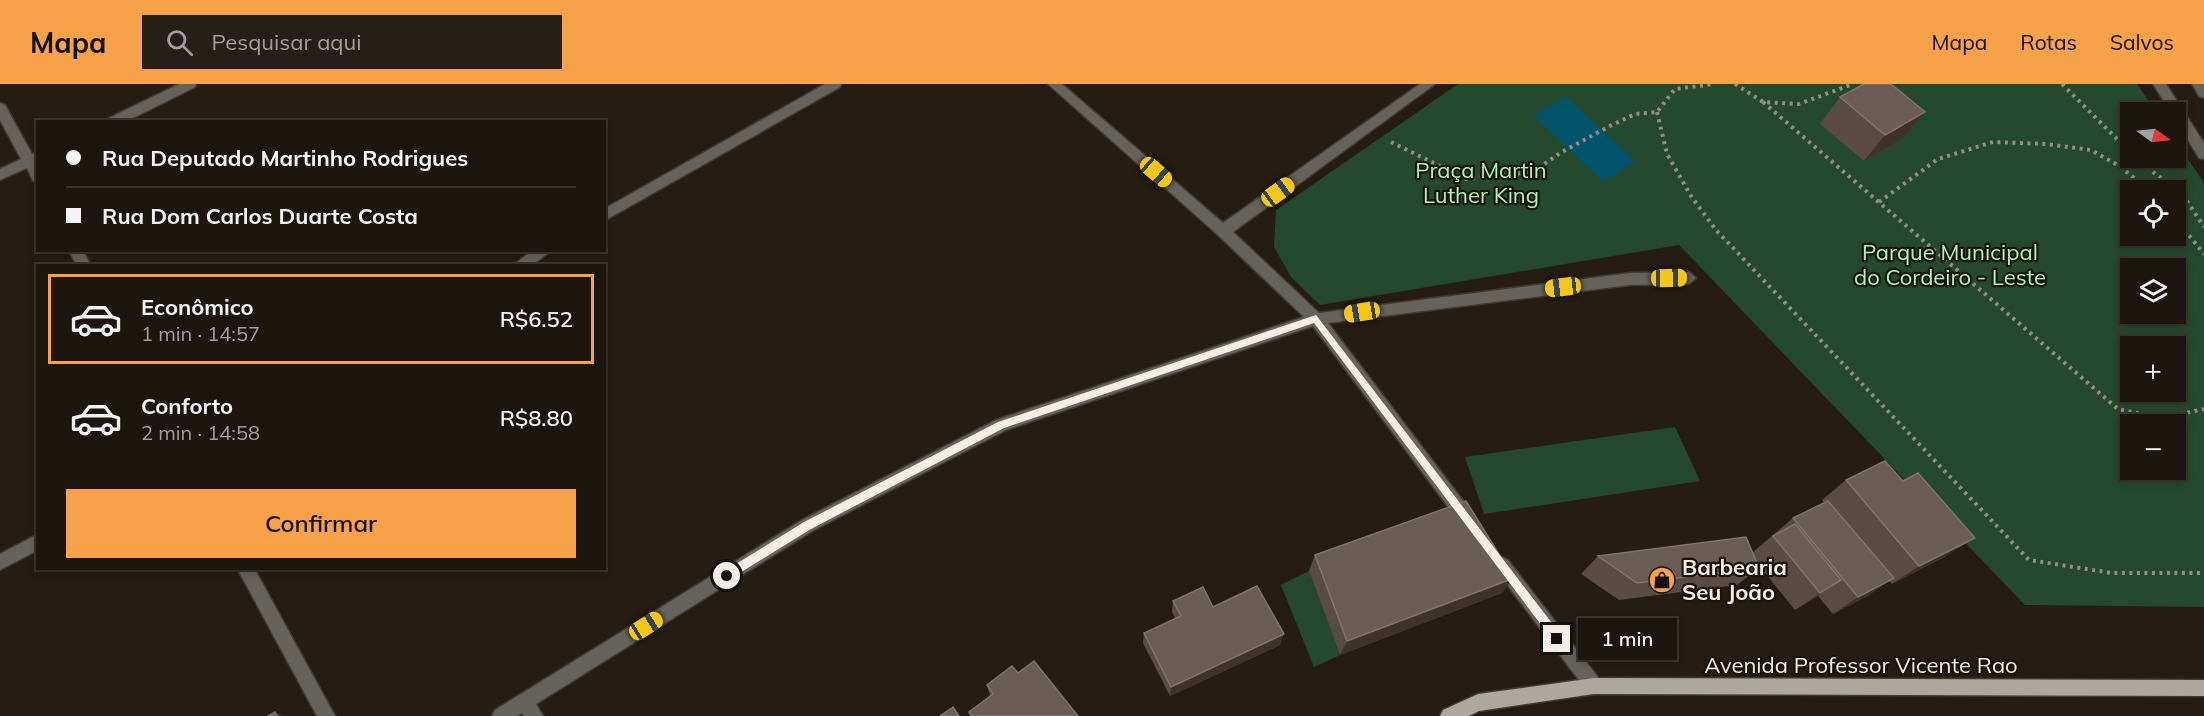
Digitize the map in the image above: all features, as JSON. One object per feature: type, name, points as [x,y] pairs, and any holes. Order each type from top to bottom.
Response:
[{"type":"main road","name":"Avenida Professor Vicente Rao","points":[[1449,716],[1478,703],[1594,686],[2204,688]]},
{"type":"street","points":[[116,120],[190,84]]},
{"type":"street","points":[[606,215],[835,84]]},
{"type":"street","points":[[1054,84],[1223,231],[1316,319],[1474,528]]},
{"type":"street","points":[[1223,231],[1429,84]]},
{"type":"street","points":[[2159,84],[2204,154]]},
{"type":"street","points":[[2198,84],[2204,93]]},
{"type":"street","points":[[0,108],[33,159],[0,175]]},
{"type":"street","points":[[522,264],[542,252]]},
{"type":"street","points":[[501,716],[529,709],[808,525],[1001,425],[1316,319],[1630,279],[1689,278]]},
{"type":"street","points":[[0,562],[36,542]]},
{"type":"street","points":[[1495,556],[1594,686]]},
{"type":"street","points":[[246,570],[326,716]]},
{"type":"path","points":[[1368,127],[1382,137],[1466,179],[1533,172],[1560,153],[1610,126],[1635,114],[1657,112],[1675,88],[1714,84]]},
{"type":"path","points":[[1735,84],[1763,102],[2118,408],[2162,418],[2204,409]]},
{"type":"path","points":[[1763,102],[1799,104],[1853,84]]},
{"type":"path","points":[[2062,84],[2120,142]]},
{"type":"path","points":[[1657,112],[1666,154],[1691,196],[1716,230],[2029,560],[2112,573],[2204,573]]},
{"type":"path","points":[[1879,202],[1938,159],[1993,142],[2046,144],[2091,150],[2120,166]]},
{"type":"path","points":[[2122,168],[2136,180]]},
{"type":"path","points":[[2148,168],[2183,195],[2204,227]]},
{"type":"path","points":[[2186,232],[2204,254]]},
{"type":"green space","name":"Parque Municipal do Cordeiro - Leste","points":[[1458,84],[2137,84],[2149,102],[2120,102],[2120,168],[2186,168],[2186,156],[2204,183],[2204,607],[2025,605],[1679,245],[1320,305],[1291,277],[1274,247],[1276,210]]},
{"type":"green space","points":[[1675,427],[1700,481],[1484,514],[1465,457]]},
{"type":"green space","points":[[1309,571],[1340,655],[1314,667],[1281,585]]},
{"type":"water","points":[[1566,97],[1635,161],[1603,182],[1533,115]]},
{"type":"building","points":[[1864,84],[1891,84],[1925,112],[1885,135],[1840,97]]},
{"type":"building","points":[[1885,461],[1903,481],[1918,473],[1975,538],[1919,566],[1846,480]]},
{"type":"building","points":[[1466,501],[1514,578],[1347,641],[1315,555]]},
{"type":"building","points":[[1828,501],[1894,578],[1858,597],[1793,518]]},
{"type":"building","points":[[1795,524],[1841,580],[1820,593],[1773,536]]},
{"type":"building","points":[[1746,537],[1759,568],[1637,583],[1598,556]]},
{"type":"building","points":[[1257,586],[1284,634],[1171,687],[1144,633],[1181,616],[1173,601],[1203,587],[1213,607]]},
{"type":"building","points":[[1034,661],[1078,716],[971,716],[969,712],[993,694],[987,685],[1012,666],[1018,673]]},
{"type":"building","points":[[953,707],[959,716],[940,716]]},
{"type":"place","name":"Barbearia Seu João","points":[[1662,580]]},
{"type":"route","points":[[727,576],[808,525],[1001,425],[1316,319],[1557,639]]},
{"type":"park label","name":"Praça Martin Luther King","points":[[1481,182]]}]
